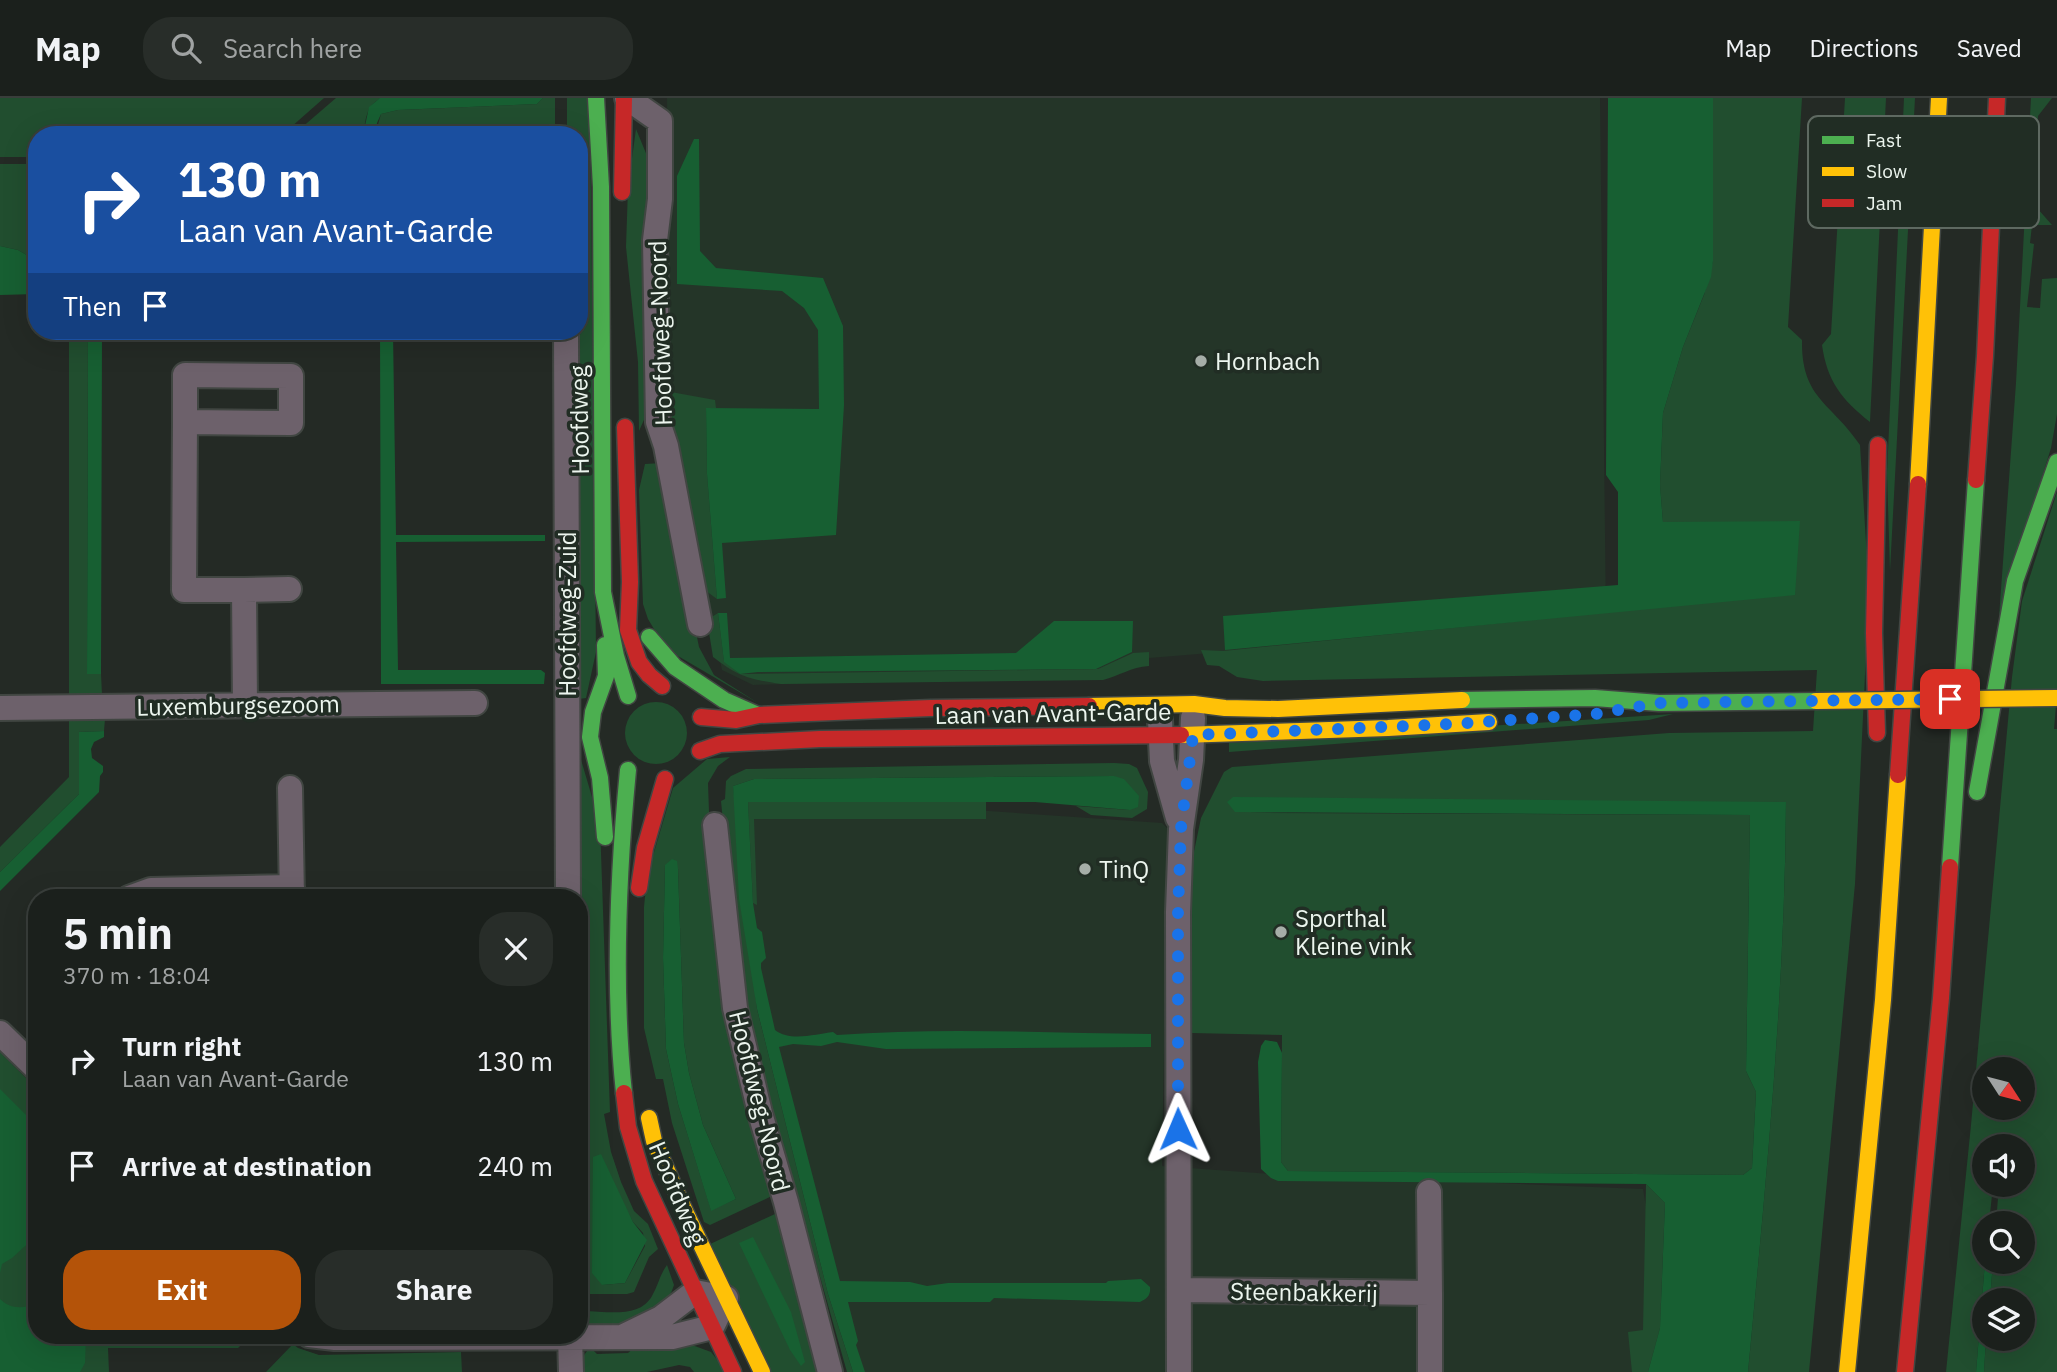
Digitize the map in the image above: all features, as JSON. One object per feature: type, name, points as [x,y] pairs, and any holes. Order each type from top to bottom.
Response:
[{"type":"main road","name":"Hoofdweg","points":[[596,98],[601,187],[603,592],[616,656],[628,696],[646,687],[668,688],[649,675],[632,646],[627,613],[630,596],[624,416]]},
{"type":"main road","points":[[622,213],[625,98]]},
{"type":"main road","points":[[1938,116],[1939,98]]},
{"type":"main road","points":[[1996,116],[1997,98]]},
{"type":"main road","points":[[1847,1372],[1883,1000],[1933,228]]},
{"type":"main road","points":[[1905,1372],[1941,998],[1990,228]]},
{"type":"main road","points":[[1877,755],[1874,633],[1878,445]]},
{"type":"main road","points":[[1973,811],[2015,581],[2057,462]]},
{"type":"main road","points":[[603,592],[606,676],[593,712],[590,737],[601,787],[609,899],[619,915]]},
{"type":"main road","points":[[630,596],[646,632],[676,667],[724,700],[759,715]]},
{"type":"main road","points":[[615,710],[628,696]]},
{"type":"main road","name":"Laan van Avant-Garde","points":[[1506,721],[1193,735],[820,739],[720,744],[700,751],[703,734],[698,711],[736,720],[759,715],[931,708],[1160,704],[1278,709],[1426,701],[1595,698],[1659,703],[2057,698]]},
{"type":"main road","name":"Laan van Avant-Garde","points":[[1595,714],[1659,703]]},
{"type":"main road","points":[[638,906],[645,848],[665,779],[686,769],[700,751]]},
{"type":"main road","name":"Hoofdweg","points":[[665,779],[645,779],[622,764],[620,1054],[628,1127],[644,1181],[733,1372]]},
{"type":"main road","points":[[1879,823],[1883,1000]]},
{"type":"main road","points":[[1941,998],[1967,851]]},
{"type":"main road","name":"Hoofdweg","points":[[645,1102],[654,1141],[762,1372]]},
{"type":"street","name":"Hoofdweg-Noord","points":[[625,98],[660,121],[660,199],[655,240],[658,422],[666,446],[700,624]]},
{"type":"street","name":"Hoofdweg-Zuid","points":[[566,340],[568,889]]},
{"type":"street","points":[[185,422],[184,590],[289,589]]},
{"type":"street","points":[[627,481],[642,451],[661,431]]},
{"type":"street","points":[[244,590],[245,705]]},
{"type":"street","name":"Luxemburgsezoom","points":[[0,708],[475,703]]},
{"type":"street","points":[[1160,704],[1163,761],[1181,828]]},
{"type":"street","points":[[1179,1372],[1178,912],[1181,828],[1193,735],[1194,704]]},
{"type":"street","points":[[290,788],[292,889]]},
{"type":"street","name":"Hoofdweg-Noord","points":[[715,825],[735,1008],[760,1113],[830,1372]]},
{"type":"street","points":[[0,1033],[28,1060]]},
{"type":"street","points":[[1429,1192],[1430,1372]]},
{"type":"street","name":"Steenbakkerij","points":[[1179,1290],[1430,1293]]},
{"type":"street","points":[[588,1336],[672,1337],[712,1327],[726,1298],[695,1292],[661,1318],[624,1336]]},
{"type":"street","points":[[570,1344],[571,1372]]},
{"type":"shaded area","points":[[0,98],[324,98],[292,126],[28,126],[28,157],[0,157]]},
{"type":"shaded area","points":[[336,98],[383,98],[370,108],[365,126],[303,126]]},
{"type":"shaded area","points":[[380,98],[543,98],[537,104],[398,110],[381,114],[376,126],[365,126],[369,107]]},
{"type":"shaded area","points":[[543,98],[555,98],[555,126],[378,126],[381,114],[398,110],[537,104]]},
{"type":"shaded area","points":[[567,98],[590,98],[596,652],[586,698],[579,699],[574,340],[588,340],[588,126],[567,126]]},
{"type":"shaded area","points":[[667,98],[1600,98],[1606,621],[1137,659],[1114,672],[753,685],[722,670],[668,419]]},
{"type":"shaded area","points":[[1608,98],[1713,98],[1713,261],[1711,277],[1683,347],[1663,413],[1660,485],[1663,522],[1800,521],[1795,595],[1225,650],[1223,616],[1618,585],[1618,492],[1606,475]]},
{"type":"shaded area","points":[[1713,98],[1802,98],[1788,327],[1802,340],[1803,360],[1812,388],[1860,445],[1869,591],[1855,884],[1809,1372],[1748,1372],[1778,1016],[1786,802],[1249,813],[1750,815],[1746,1071],[1756,1092],[1752,1168],[1743,1175],[1288,1171],[1281,1162],[1282,1035],[1191,1033],[1191,866],[1201,818],[1224,772],[1232,767],[1669,733],[1813,731],[1817,670],[1263,681],[1237,677],[1219,666],[1207,665],[1201,650],[1223,651],[1619,611],[1800,522],[1663,522],[1660,485],[1663,413],[1713,261]]},
{"type":"shaded area","points":[[1845,98],[1886,98],[1885,116],[1844,116]]},
{"type":"shaded area","points":[[1904,98],[1915,98],[1914,116],[1903,116]]},
{"type":"shaded area","points":[[2031,98],[2052,98],[2038,116],[2030,116]]},
{"type":"shaded area","points":[[636,129],[650,163],[647,413],[639,431],[638,362],[626,247],[628,188]]},
{"type":"shaded area","points":[[694,139],[699,139],[700,251],[716,268],[823,278],[843,326],[844,405],[836,535],[722,543],[726,598],[717,599],[707,474],[706,408],[819,409],[818,330],[804,308],[782,291],[677,284],[677,176]]},
{"type":"shaded area","points":[[0,164],[28,164],[28,256],[18,250],[0,246]]},
{"type":"shaded area","points":[[2039,210],[2052,225],[2039,225]]},
{"type":"shaded area","points":[[1837,228],[1880,228],[1870,422],[1851,406],[1832,379],[1822,345],[1831,334]]},
{"type":"shaded area","points":[[1898,228],[1908,228],[1890,571],[1887,473]]},
{"type":"shaded area","points":[[2024,228],[2032,228],[2030,243],[2034,244],[2027,307],[2040,308],[2042,279],[2057,278],[2057,414],[2051,448],[1999,617]]},
{"type":"shaded area","points":[[0,246],[18,250],[28,256],[28,294],[0,295]]},
{"type":"shaded area","points":[[69,340],[88,340],[87,673],[101,674],[102,695],[69,695]]},
{"type":"shaded area","points":[[88,340],[102,340],[101,674],[87,674]]},
{"type":"shaded area","points":[[380,340],[393,340],[396,535],[545,535],[545,541],[396,542],[398,670],[541,670],[545,673],[544,684],[381,684]]},
{"type":"shaded area","points":[[671,392],[715,400],[716,408],[706,408],[707,474],[717,599],[702,588],[664,409],[670,409]]},
{"type":"shaded area","points":[[662,463],[699,647],[714,675],[758,703],[666,649],[648,619],[643,604],[639,490],[645,464]]},
{"type":"shaded area","points":[[2057,492],[2057,694],[2054,729],[2057,729],[2057,1372],[1984,1372],[1985,1351],[2035,1351],[2035,1288],[1991,1288],[1992,1274],[2035,1274],[2035,1211],[1997,1211],[1996,1197],[2035,1197],[2035,1134],[1972,1134],[1972,1197],[1992,1197],[1990,1211],[1972,1211],[1972,1274],[1984,1274],[1983,1288],[1972,1288],[1972,1351],[1978,1351],[1976,1372],[1946,1372],[1972,1114],[1972,1120],[2035,1120],[2035,1057],[1977,1057],[2012,677],[2022,601]]},
{"type":"shaded area","points":[[718,613],[724,661],[740,674],[713,657],[707,620]]},
{"type":"shaded area","points":[[718,613],[727,613],[730,658],[1016,653],[1054,621],[1133,621],[1132,652],[1096,669],[740,674],[724,662]]},
{"type":"shaded area","points":[[1149,652],[1149,666],[1103,680],[781,684],[740,674],[1098,669],[1133,653]]},
{"type":"shaded area","points":[[656,702],[678,711],[687,733],[678,755],[656,764],[634,755],[625,733],[634,711]]},
{"type":"shaded area","points":[[1673,714],[1649,720],[1229,752],[1229,743]]},
{"type":"shaded area","points":[[69,719],[105,719],[104,731],[79,732],[79,794],[0,872],[0,847],[69,777]]},
{"type":"shaded area","points":[[104,731],[104,737],[94,742],[91,749],[92,758],[103,766],[99,792],[0,891],[0,872],[79,794],[79,732]]},
{"type":"shaded area","points":[[579,753],[600,824],[610,1112],[604,1114],[611,1152],[621,1182],[634,1211],[648,1224],[658,1249],[649,1257],[634,1292],[588,1294],[588,889],[579,889]],"holes":[[[619,1196],[633,1222],[643,1233],[645,1246],[625,1283],[602,1285]]]},
{"type":"shaded area","points":[[730,757],[718,766],[708,783],[711,869],[774,1195],[710,1225],[704,1222],[672,1123],[663,1079],[656,1079],[644,1028],[644,907],[647,876],[673,788],[707,759]],"holes":[[[665,865],[678,869],[684,1043],[689,1073],[703,1125],[736,1199],[711,1210],[678,1104],[666,1049],[663,958]]]},
{"type":"shaded area","points":[[1129,764],[1137,768],[1148,792],[1147,809],[1132,818],[1091,815],[1076,806],[1130,810],[1114,776],[754,779],[733,786],[757,1009],[828,1294],[853,1372],[847,1372],[744,1009],[737,965],[721,801],[725,799],[726,781],[746,769]]},
{"type":"shaded area","points":[[1114,776],[1124,779],[1139,796],[1138,807],[1130,810],[1035,802],[748,802],[753,903],[766,958],[761,963],[761,968],[775,1030],[781,1034],[795,1036],[833,1032],[837,1035],[955,1031],[1151,1034],[1151,1047],[886,1049],[837,1042],[821,1046],[793,1044],[779,1047],[840,1281],[910,1282],[927,1286],[948,1283],[1106,1283],[1141,1279],[1150,1287],[1148,1296],[1140,1302],[994,1298],[990,1302],[848,1302],[858,1341],[856,1345],[865,1372],[853,1372],[828,1294],[757,1009],[739,899],[733,786],[754,779]]},
{"type":"shaded area","points":[[740,794],[1162,823],[1168,829],[1162,1166],[1271,1174],[1643,1189],[1674,1372],[859,1372],[755,961]]},
{"type":"shaded area","points":[[1233,797],[1786,802],[1778,1016],[1748,1372],[1648,1372],[1660,1328],[1665,1203],[1646,1184],[1278,1181],[1261,1169],[1258,1062],[1265,1040],[1277,1042],[1282,1053],[1281,1162],[1288,1171],[1743,1175],[1752,1168],[1756,1092],[1746,1071],[1750,815],[1235,812],[1227,802]]},
{"type":"shaded area","points":[[748,802],[986,802],[986,819],[754,819],[757,905],[753,903]]},
{"type":"shaded area","points":[[672,859],[677,861],[678,869],[684,1043],[689,1073],[703,1125],[736,1199],[711,1211],[678,1104],[666,1049],[663,958],[665,865]]},
{"type":"shaded area","points":[[0,1052],[28,1080],[28,1344],[242,1344],[238,1348],[108,1348],[109,1372],[0,1372]]},
{"type":"shaded area","points":[[0,1089],[28,1117],[28,1243],[2,1264],[0,1273]]},
{"type":"shaded area","points":[[601,1154],[633,1222],[647,1240],[625,1283],[602,1285],[592,1273],[593,1157]]},
{"type":"shaded area","points":[[1646,1184],[1665,1203],[1660,1328],[1648,1372],[1632,1372],[1628,1332],[1643,1330]]},
{"type":"shaded area","points":[[775,1214],[780,1217],[822,1372],[770,1372],[708,1245]]},
{"type":"shaded area","points":[[753,1237],[791,1312],[805,1362],[801,1366],[790,1350],[739,1243]]},
{"type":"shaded area","points":[[667,1265],[674,1285],[661,1306],[628,1322],[591,1327],[588,1323],[588,1311],[621,1312],[639,1308],[652,1296]]},
{"type":"shaded area","points":[[1984,1274],[1992,1274],[1991,1288],[1983,1288]]},
{"type":"shaded area","points":[[0,1299],[8,1305],[28,1306],[28,1344],[86,1344],[85,1363],[80,1372],[0,1372]]},
{"type":"shaded area","points":[[684,1342],[711,1352],[727,1372],[694,1372],[690,1367],[679,1365],[647,1372],[580,1372],[579,1362],[590,1347],[597,1354],[628,1353],[636,1346]]},
{"type":"shaded area","points":[[293,1344],[319,1355],[461,1352],[462,1372],[266,1372]]},
{"type":"shaded area","points":[[1978,1351],[1985,1351],[1984,1372],[1976,1372]]},
{"type":"traffic: fast","points":[[596,98],[601,187],[603,592],[616,656],[628,696]]},
{"type":"traffic: fast","points":[[1977,792],[2015,581],[2057,462]]},
{"type":"traffic: fast","points":[[1950,867],[1976,480]]},
{"type":"traffic: fast","points":[[649,637],[675,667],[724,700],[758,715]]},
{"type":"traffic: fast","points":[[605,645],[606,676],[593,712],[590,737],[600,778],[605,837]]},
{"type":"traffic: fast","points":[[1462,700],[1595,698],[1659,703],[1816,701]]},
{"type":"traffic: fast","points":[[624,1093],[618,932],[628,770]]},
{"type":"traffic: slow","points":[[1938,116],[1939,98]]},
{"type":"traffic: slow","points":[[1918,484],[1932,228]]},
{"type":"traffic: slow","points":[[1816,701],[2057,698]]},
{"type":"traffic: slow","points":[[1089,706],[1194,704],[1225,708],[1278,709],[1462,700]]},
{"type":"traffic: slow","points":[[1181,735],[1489,722]]},
{"type":"traffic: slow","points":[[1847,1372],[1883,1000],[1898,775]]},
{"type":"traffic: slow","points":[[649,1118],[654,1141],[684,1209],[762,1372]]},
{"type":"traffic: jam","points":[[622,192],[624,98]]},
{"type":"traffic: jam","points":[[1996,116],[1997,98]]},
{"type":"traffic: jam","points":[[1976,480],[1991,228]]},
{"type":"traffic: jam","points":[[625,427],[630,582],[628,630],[639,662],[662,686]]},
{"type":"traffic: jam","points":[[1877,733],[1874,633],[1878,445]]},
{"type":"traffic: jam","points":[[1898,775],[1918,484]]},
{"type":"traffic: jam","points":[[701,717],[736,720],[759,715],[931,708],[1089,706]]},
{"type":"traffic: jam","points":[[700,751],[720,744],[820,739],[1181,735]]},
{"type":"traffic: jam","points":[[639,888],[645,848],[665,779]]},
{"type":"traffic: jam","points":[[1905,1372],[1941,998],[1950,867]]},
{"type":"traffic: jam","points":[[624,1093],[628,1127],[644,1181],[733,1372]]},
{"type":"place","name":"Hornbach","points":[[1201,361]]},
{"type":"place","name":"TinQ","points":[[1085,869]]},
{"type":"place","name":"Sporthal Kleine vink","points":[[1281,932]]},
{"type":"route","points":[[1178,1129],[1178,912],[1181,828],[1193,735],[1454,724],[1595,714],[1659,703],[1950,699]]}]
